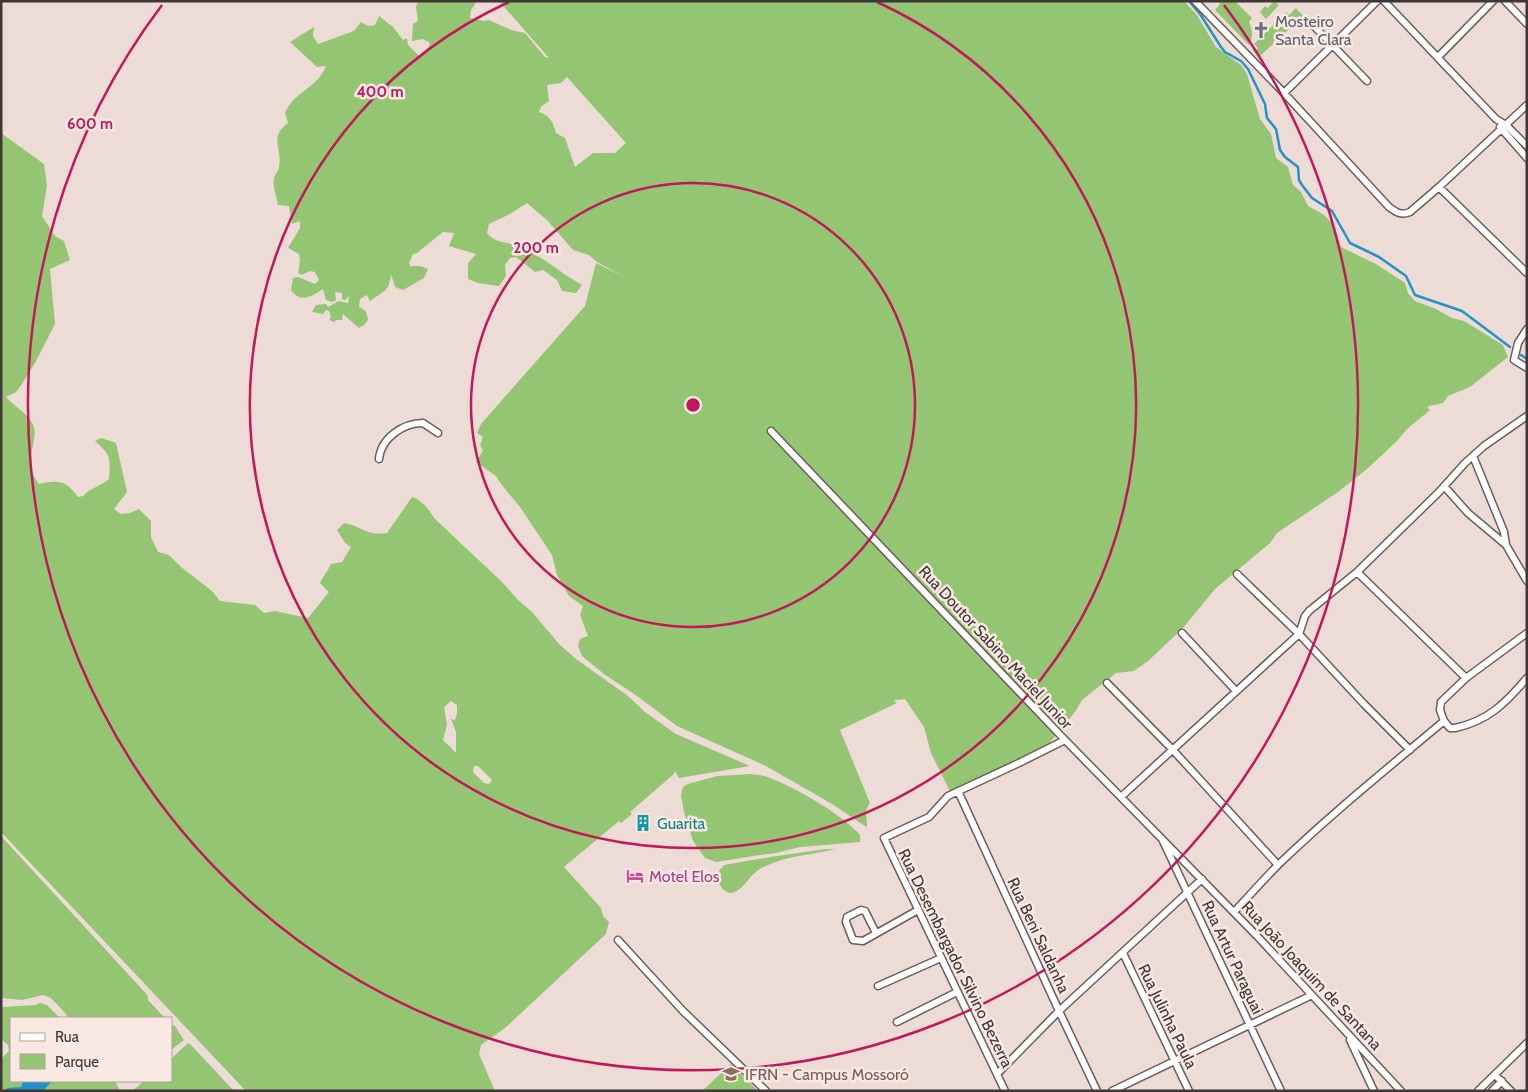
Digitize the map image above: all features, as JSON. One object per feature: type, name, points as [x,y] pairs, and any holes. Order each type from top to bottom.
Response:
[{"type":"street","points":[[1195,1],[1389,207],[1398,213],[1406,214],[1439,187],[1527,105]]},
{"type":"street","points":[[1284,94],[1378,1]]},
{"type":"street","points":[[1384,1],[1496,119],[1527,158]]},
{"type":"street","points":[[1438,57],[1493,1]]},
{"type":"street","points":[[1505,1],[1527,24]]},
{"type":"street","points":[[1314,26],[1367,81]]},
{"type":"street","points":[[1503,127],[1527,146]]},
{"type":"street","points":[[1439,187],[1527,273]]},
{"type":"street","points":[[1527,329],[1518,343],[1514,360],[1527,368]]},
{"type":"street","points":[[1122,796],[1299,634],[1305,616],[1309,611],[1357,572],[1473,456],[1527,416]]},
{"type":"street","points":[[380,459],[380,453],[385,443],[395,432],[407,425],[423,423],[438,433]]},
{"type":"street","name":"Rua Doutor Sabino Maciel Junior","points":[[771,431],[1065,740],[1122,796],[1202,880]]},
{"type":"street","points":[[1473,456],[1504,532],[1506,545]]},
{"type":"street","points":[[1444,486],[1468,513],[1506,545],[1527,581]]},
{"type":"street","points":[[1357,572],[1466,678]]},
{"type":"street","points":[[1237,574],[1299,634],[1358,698],[1410,750]]},
{"type":"street","points":[[1182,633],[1236,691]]},
{"type":"street","points":[[1527,633],[1466,678],[1441,702],[1440,710],[1444,721],[1450,728],[1455,728],[1480,719],[1508,700],[1527,678]]},
{"type":"street","points":[[1107,683],[1172,749],[1278,866]]},
{"type":"street","points":[[1234,912],[1278,866],[1363,789],[1444,721]]},
{"type":"street","points":[[958,791],[1065,740]]},
{"type":"street","name":"Rua Desembargador Silvino Bezerra","points":[[958,791],[948,796],[928,817],[884,838],[1004,1091]]},
{"type":"street","name":"Rua Beni Saldanha","points":[[958,791],[1059,1011],[1098,1091]]},
{"type":"street","name":"Rua Artur Paraguai","points":[[1160,835],[1281,1091]]},
{"type":"street","points":[[997,1074],[1059,1011],[1202,880]]},
{"type":"street","name":"Rua João Joaquim de Santana","points":[[1202,880],[1401,1091]]},
{"type":"street","points":[[876,933],[865,911],[861,910],[847,917],[846,922],[853,940],[862,941],[918,910]]},
{"type":"street","points":[[618,940],[683,1012],[766,1091]]},
{"type":"street","name":"Rua Julinha Paula","points":[[1123,953],[1189,1091]]},
{"type":"street","points":[[878,986],[941,958]]},
{"type":"street","points":[[897,1022],[957,992]]},
{"type":"street","points":[[1112,1091],[1312,995]]},
{"type":"street","points":[[1347,1033],[1374,1091]]},
{"type":"street","points":[[1478,1091],[1527,1043]]},
{"type":"street","points":[[1495,1075],[1511,1091]]},
{"type":"street","points":[[1488,1081],[1495,1090],[1502,1081]]},
{"type":"green space","points":[[418,1],[477,1],[471,10],[470,18],[484,21],[489,20],[511,30],[525,33],[545,57],[549,58],[499,1],[1184,1],[1197,15],[1216,47],[1241,65],[1247,74],[1260,119],[1271,134],[1276,158],[1288,167],[1293,185],[1301,192],[1308,206],[1323,214],[1332,223],[1341,247],[1376,264],[1405,283],[1408,293],[1415,301],[1452,318],[1464,321],[1503,345],[1508,357],[1470,387],[1448,396],[1443,403],[1429,406],[1427,408],[1430,410],[1407,429],[1367,469],[1338,492],[1277,533],[1270,543],[1215,589],[1183,628],[1148,661],[1134,671],[1116,673],[1082,700],[1075,712],[1046,747],[962,788],[950,791],[931,753],[924,727],[905,699],[894,700],[897,703],[840,730],[870,803],[866,810],[867,827],[832,804],[766,766],[677,726],[582,656],[578,646],[580,639],[588,636],[580,615],[583,606],[569,596],[557,575],[552,555],[520,507],[496,476],[476,462],[483,450],[480,445],[483,437],[477,433],[481,424],[585,306],[596,263],[624,277],[597,262],[589,255],[573,250],[548,221],[527,203],[489,224],[487,233],[496,240],[515,245],[532,253],[582,285],[576,293],[562,291],[557,280],[543,270],[535,272],[516,257],[510,258],[505,265],[506,276],[499,286],[478,283],[468,279],[468,263],[476,254],[449,246],[454,233],[443,232],[417,253],[413,254],[409,263],[410,266],[420,266],[428,269],[424,278],[403,290],[395,287],[391,274],[389,285],[385,291],[370,301],[367,295],[360,299],[359,307],[366,311],[368,320],[359,328],[343,314],[342,320],[334,322],[329,320],[331,317],[329,311],[326,310],[323,314],[312,312],[316,305],[326,304],[328,307],[339,301],[348,303],[349,296],[345,300],[342,299],[342,293],[335,292],[336,300],[332,302],[326,300],[323,289],[303,298],[291,290],[293,278],[298,277],[315,284],[319,280],[315,272],[310,271],[302,275],[298,273],[299,254],[288,248],[300,228],[300,221],[292,224],[289,206],[278,205],[274,188],[274,181],[280,161],[277,138],[282,128],[288,123],[285,113],[289,106],[317,80],[326,66],[317,67],[290,42],[314,27],[313,36],[318,44],[354,31],[361,22],[368,26],[375,25],[379,16],[393,27],[403,40],[407,38],[408,45],[420,57],[427,51],[430,43],[423,39],[412,41],[413,24],[418,21],[416,7]],"holes":[[[567,77],[626,143],[615,153],[593,153],[575,167],[565,138],[556,133],[549,118],[539,112],[541,107],[549,101],[547,85],[561,83]]]},
{"type":"green space","points":[[1218,1],[1235,1],[1252,18],[1249,22],[1252,34],[1249,45],[1215,10],[1220,4]]},
{"type":"green space","points":[[1274,1],[1279,5],[1266,19],[1260,12],[1265,6],[1268,8]]},
{"type":"green space","points":[[1296,8],[1303,16],[1260,56],[1255,51],[1258,48],[1254,44],[1286,12],[1289,15]]},
{"type":"green space","points":[[1,133],[44,164],[47,185],[42,216],[55,236],[64,241],[70,260],[50,269],[55,324],[22,384],[16,392],[6,397],[31,421],[34,428],[31,466],[33,475],[39,484],[57,482],[65,484],[78,497],[83,496],[109,479],[109,458],[95,441],[101,438],[116,443],[127,492],[114,509],[121,514],[139,509],[151,521],[151,537],[158,552],[169,555],[212,591],[220,601],[255,605],[264,613],[275,611],[308,618],[329,592],[320,583],[331,564],[342,562],[351,547],[345,543],[337,530],[344,523],[375,534],[387,533],[412,497],[415,498],[532,612],[559,644],[576,659],[628,696],[645,712],[676,734],[750,766],[679,778],[675,771],[674,774],[630,812],[632,814],[621,823],[619,821],[564,867],[601,908],[603,916],[609,922],[606,934],[505,1028],[481,1045],[479,1054],[495,1091],[246,1091],[1,832]],"holes":[[[451,701],[457,705],[455,720],[451,719],[456,732],[456,753],[443,740],[447,725],[444,707]],[[474,766],[478,766],[492,780],[489,784],[484,783],[473,772]]]},
{"type":"green space","points":[[751,774],[765,776],[780,782],[818,802],[852,827],[860,835],[860,842],[800,847],[776,853],[716,862],[705,858],[693,841],[684,812],[681,795],[683,787],[717,776]]},
{"type":"green space","points":[[1,836],[165,1017],[68,1017],[51,998],[43,995],[22,1000],[1,998]]},
{"type":"green space","points":[[835,849],[787,858],[769,864],[756,871],[742,887],[734,892],[727,893],[718,881],[719,872],[724,865]]},
{"type":"green space","points":[[40,1003],[47,1005],[59,1017],[10,1017],[10,1082],[116,1082],[120,1091],[1,1091],[1,1059],[9,1051],[8,1045],[1,1039],[1,1012],[3,1007]]},
{"type":"green space","points":[[172,1025],[175,1026],[184,1040],[172,1049]]},
{"type":"green space","points":[[188,1043],[234,1091],[132,1091],[143,1082],[172,1082],[172,1058]]},
{"type":"green space","name":"IFRN - Campus Mossoró","points":[[731,1064],[758,1091],[702,1091]]},
{"type":"water","points":[[23,1082],[51,1082],[43,1091],[6,1091],[7,1088],[21,1087]]},
{"type":"waterway","points":[[1189,1],[1225,52],[1241,61],[1248,69],[1265,104],[1267,118],[1276,129],[1280,150],[1285,157],[1298,167],[1299,180],[1312,198],[1332,211],[1350,243],[1379,257],[1406,276],[1415,295],[1462,311],[1510,347]]},
{"type":"waterway","points":[[1521,355],[1527,359]]},
{"type":"place","name":"Mosteiro Santa Clara","points":[[1261,30]]},
{"type":"place","name":"Guarita","points":[[643,823]]},
{"type":"place","name":"Motel Elos","points":[[635,876]]},
{"type":"place","name":"IFRN - Campus Mossoró","points":[[731,1074]]}]
